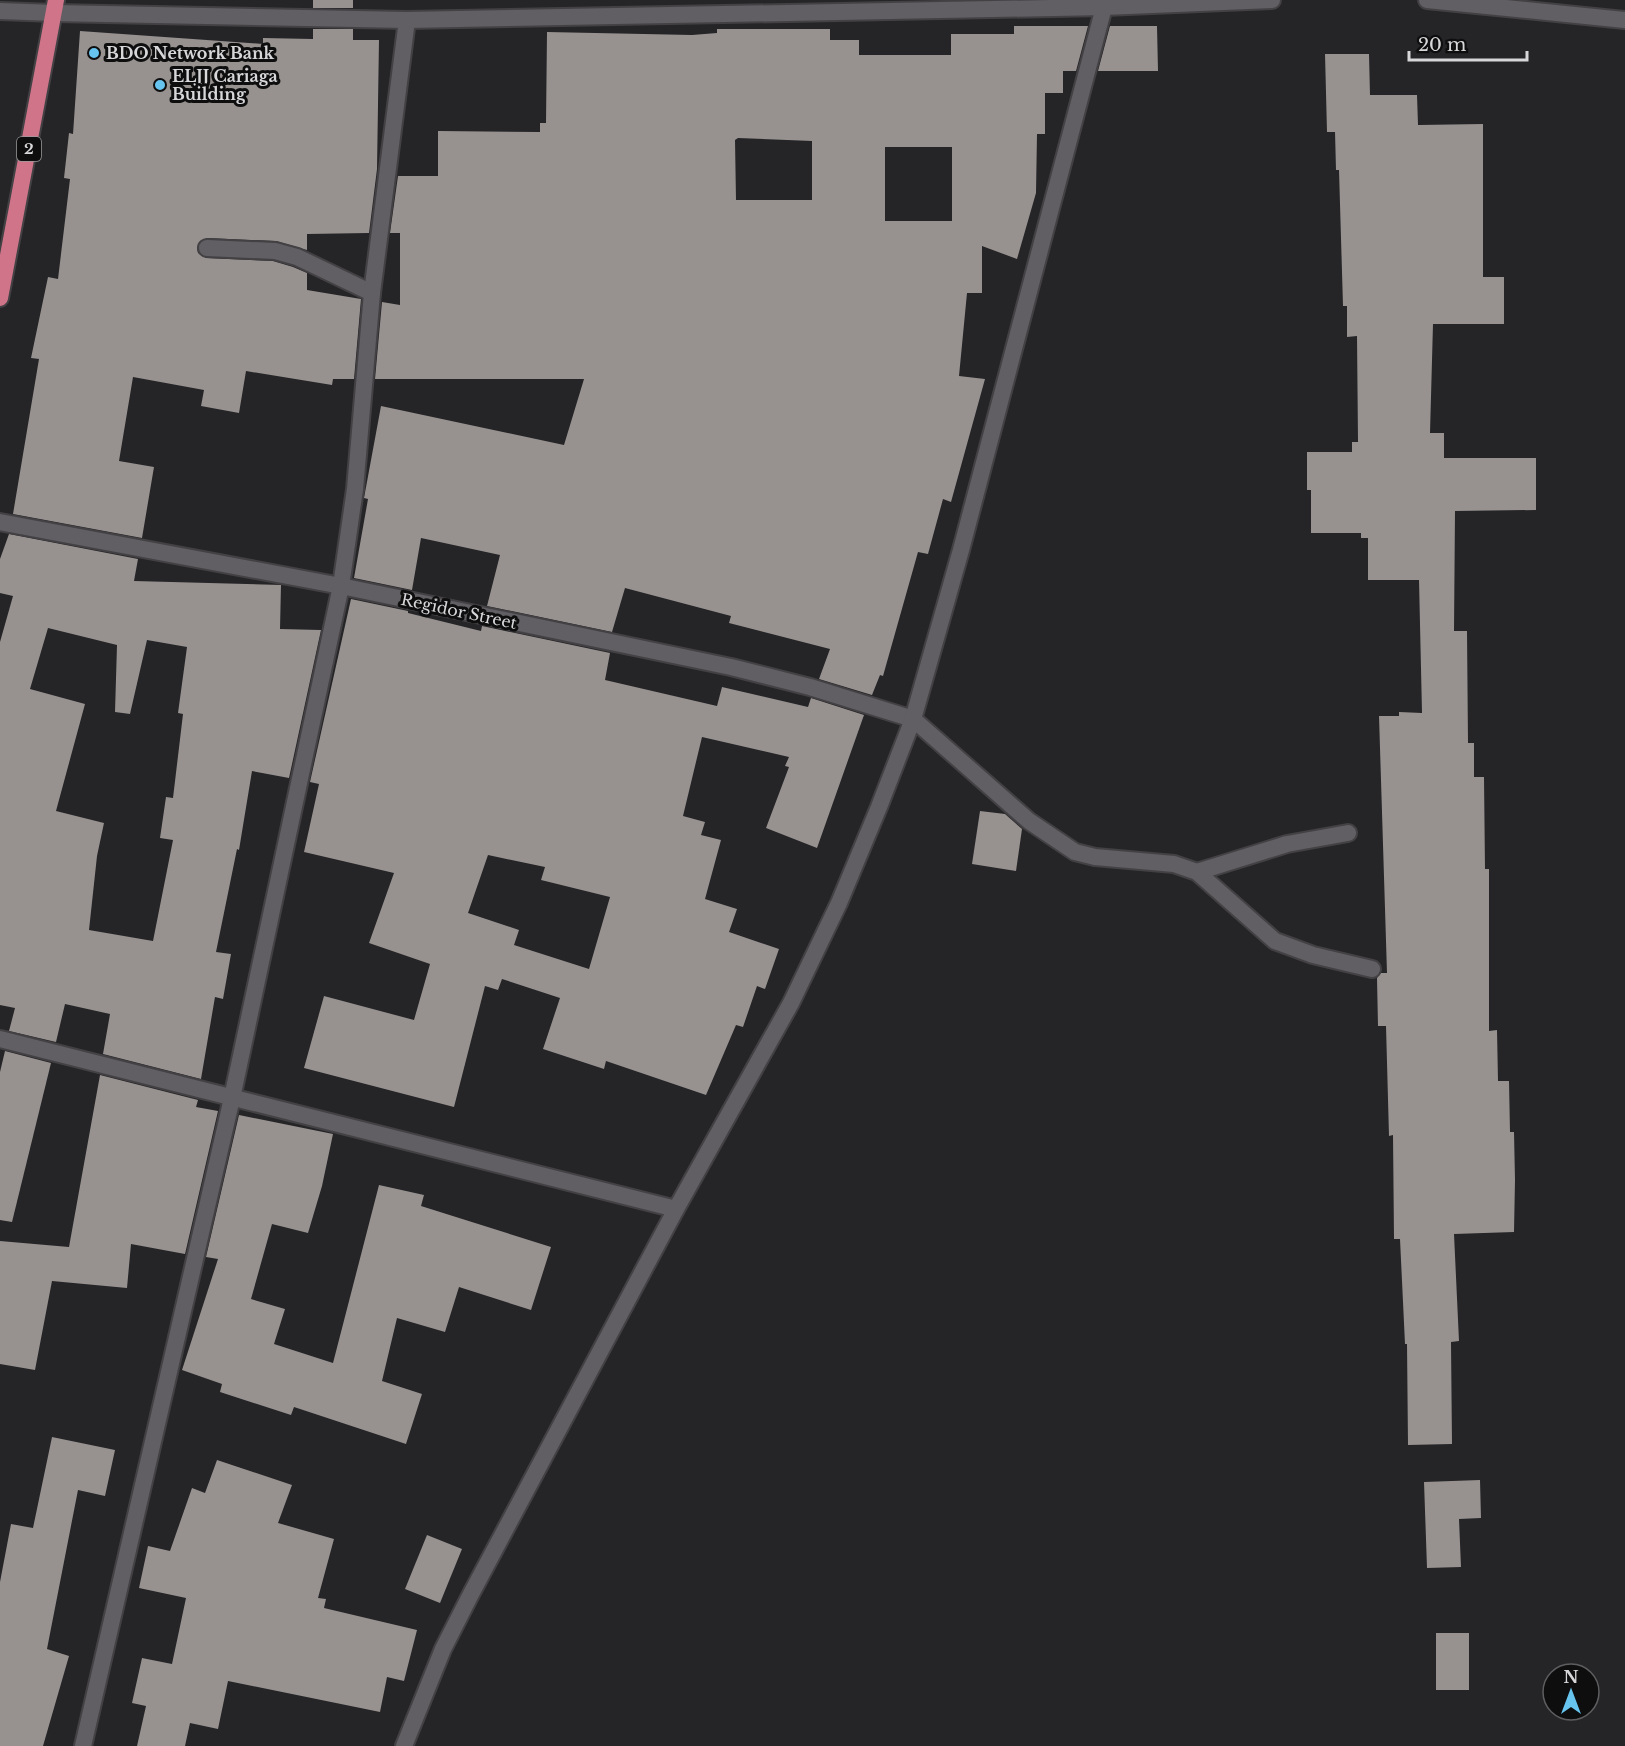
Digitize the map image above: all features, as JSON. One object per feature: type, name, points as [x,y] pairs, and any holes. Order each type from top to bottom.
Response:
[{"type":"highway","name":"2","points":[[0,298],[55,7]]},
{"type":"street","points":[[0,11],[55,7],[407,20],[1104,7],[1272,0]]},
{"type":"street","points":[[1427,0],[1625,20]]},
{"type":"street","points":[[404,1746],[421,1699],[447,1640],[676,1209],[734,1110],[791,1003],[839,903],[913,719],[961,550],[1104,7]]},
{"type":"street","points":[[83,1746],[232,1098],[341,586],[356,478],[372,292],[407,20]]},
{"type":"street","points":[[207,248],[275,251],[297,257],[372,292]]},
{"type":"street","name":"Regidor Street","points":[[0,522],[341,586],[731,667],[810,687],[913,719]]},
{"type":"street","points":[[913,719],[1029,821],[1074,852],[1095,857],[1174,864],[1197,872],[1275,941],[1313,955],[1372,969]]},
{"type":"street","points":[[1197,872],[1287,844],[1348,833]]},
{"type":"street","points":[[0,1039],[676,1209]]},
{"type":"building","points":[[313,0],[353,0],[353,8],[313,8]]},
{"type":"building","points":[[1014,26],[1088,26],[1076,71],[1063,71],[1063,93],[1045,93],[1045,134],[1037,134],[1036,193],[1017,259],[982,246],[982,293],[967,293],[959,376],[985,379],[951,502],[943,499],[928,554],[918,552],[883,676],[880,675],[872,695],[819,679],[830,649],[729,623],[731,616],[625,588],[612,632],[487,606],[500,555],[421,538],[412,590],[354,578],[368,499],[364,498],[381,406],[564,445],[584,379],[375,379],[382,302],[400,305],[400,233],[390,233],[398,176],[438,176],[438,131],[540,132],[540,123],[546,123],[547,32],[692,35],[717,33],[717,29],[830,29],[830,40],[859,40],[859,55],[951,55],[951,34],[1014,34]],"holes":[[[738,138],[812,141],[812,200],[736,200],[735,140]],[[885,147],[952,147],[952,221],[885,221]]]},
{"type":"building","points":[[1110,26],[1157,26],[1158,71],[1098,71]]},
{"type":"building","points":[[313,29],[353,29],[353,40],[379,40],[377,169],[369,233],[307,234],[307,250],[276,241],[207,238],[199,242],[197,248],[198,253],[206,258],[273,261],[293,267],[307,273],[307,290],[361,299],[354,379],[333,379],[332,385],[246,371],[239,413],[201,406],[204,390],[133,377],[119,461],[154,467],[142,538],[13,514],[39,359],[31,358],[48,277],[58,279],[70,179],[64,178],[69,133],[73,134],[80,31],[263,44],[263,38],[313,39]]},
{"type":"building","points":[[1325,54],[1369,54],[1370,95],[1417,95],[1418,125],[1483,124],[1483,277],[1504,277],[1504,324],[1433,324],[1430,433],[1444,433],[1444,458],[1536,458],[1536,510],[1455,511],[1454,631],[1467,631],[1468,743],[1474,743],[1474,777],[1484,777],[1485,869],[1489,869],[1489,1031],[1497,1030],[1498,1081],[1509,1081],[1510,1132],[1514,1132],[1515,1180],[1514,1232],[1454,1234],[1459,1341],[1451,1342],[1452,1444],[1408,1445],[1407,1344],[1405,1344],[1400,1239],[1394,1239],[1393,1135],[1389,1136],[1386,1026],[1378,1026],[1377,978],[1381,973],[1387,973],[1379,716],[1399,716],[1399,712],[1422,713],[1419,580],[1368,580],[1368,538],[1361,538],[1361,533],[1311,533],[1311,490],[1307,490],[1307,452],[1352,452],[1352,442],[1358,442],[1357,336],[1347,337],[1347,306],[1343,306],[1339,170],[1336,170],[1335,132],[1327,132]]},
{"type":"building","points":[[9,534],[138,559],[134,581],[281,585],[280,629],[321,630],[289,778],[252,771],[239,850],[237,849],[216,952],[231,954],[223,999],[215,997],[201,1079],[103,1054],[110,1014],[65,1004],[56,1042],[9,1031],[15,1008],[0,1005],[0,642],[13,596],[0,593],[0,559]],"holes":[[[48,628],[117,645],[115,712],[130,714],[147,640],[187,647],[178,713],[183,714],[173,798],[166,797],[160,838],[173,840],[153,941],[89,930],[97,856],[104,823],[56,811],[85,704],[30,689]]]},
{"type":"building","points":[[351,599],[408,611],[408,613],[481,631],[482,626],[610,653],[605,680],[717,706],[722,687],[808,707],[811,698],[864,715],[817,848],[766,828],[789,767],[785,766],[789,757],[702,737],[683,816],[705,822],[701,835],[721,840],[705,899],[737,909],[729,932],[779,949],[765,989],[757,986],[743,1027],[736,1025],[706,1095],[606,1061],[604,1069],[543,1049],[560,998],[502,979],[498,990],[485,986],[454,1107],[304,1068],[324,996],[414,1020],[430,964],[369,943],[394,873],[304,852],[319,784],[310,782]],"holes":[[[488,855],[545,867],[541,880],[610,897],[589,969],[514,945],[519,930],[468,913]]]},
{"type":"building","points":[[980,811],[1005,814],[1022,829],[1016,871],[972,864]]},
{"type":"building","points":[[5,1051],[51,1063],[12,1222],[0,1220],[0,1072]]},
{"type":"building","points":[[100,1075],[198,1100],[196,1107],[218,1111],[185,1254],[131,1244],[127,1288],[52,1281],[35,1370],[0,1364],[0,1241],[69,1247]]},
{"type":"building","points":[[239,1115],[333,1134],[322,1186],[308,1233],[272,1224],[251,1299],[285,1309],[274,1344],[333,1363],[379,1185],[424,1195],[421,1206],[551,1247],[531,1310],[459,1287],[445,1332],[397,1318],[382,1381],[422,1394],[406,1444],[294,1407],[291,1415],[220,1392],[222,1384],[182,1370],[218,1259],[206,1257]]},
{"type":"building","points":[[52,1437],[115,1450],[105,1496],[78,1490],[47,1649],[69,1656],[43,1746],[0,1746],[0,1582],[11,1524],[33,1528]]},
{"type":"building","points":[[217,1460],[292,1485],[278,1523],[334,1539],[318,1598],[326,1599],[324,1608],[417,1630],[404,1681],[387,1677],[380,1712],[228,1681],[218,1729],[190,1723],[185,1746],[137,1746],[146,1706],[132,1703],[142,1658],[172,1664],[186,1598],[139,1588],[148,1546],[170,1551],[192,1488],[205,1493]]},
{"type":"building","points":[[1480,1480],[1481,1518],[1459,1519],[1461,1567],[1427,1568],[1424,1482]]},
{"type":"building","points":[[427,1535],[462,1549],[440,1603],[405,1589]]},
{"type":"building","points":[[1436,1633],[1469,1633],[1469,1690],[1436,1690]]},
{"type":"place","name":"BDO Network Bank","points":[[94,53]]},
{"type":"place","name":"ELJJ Cariaga Building","points":[[160,85]]}]
